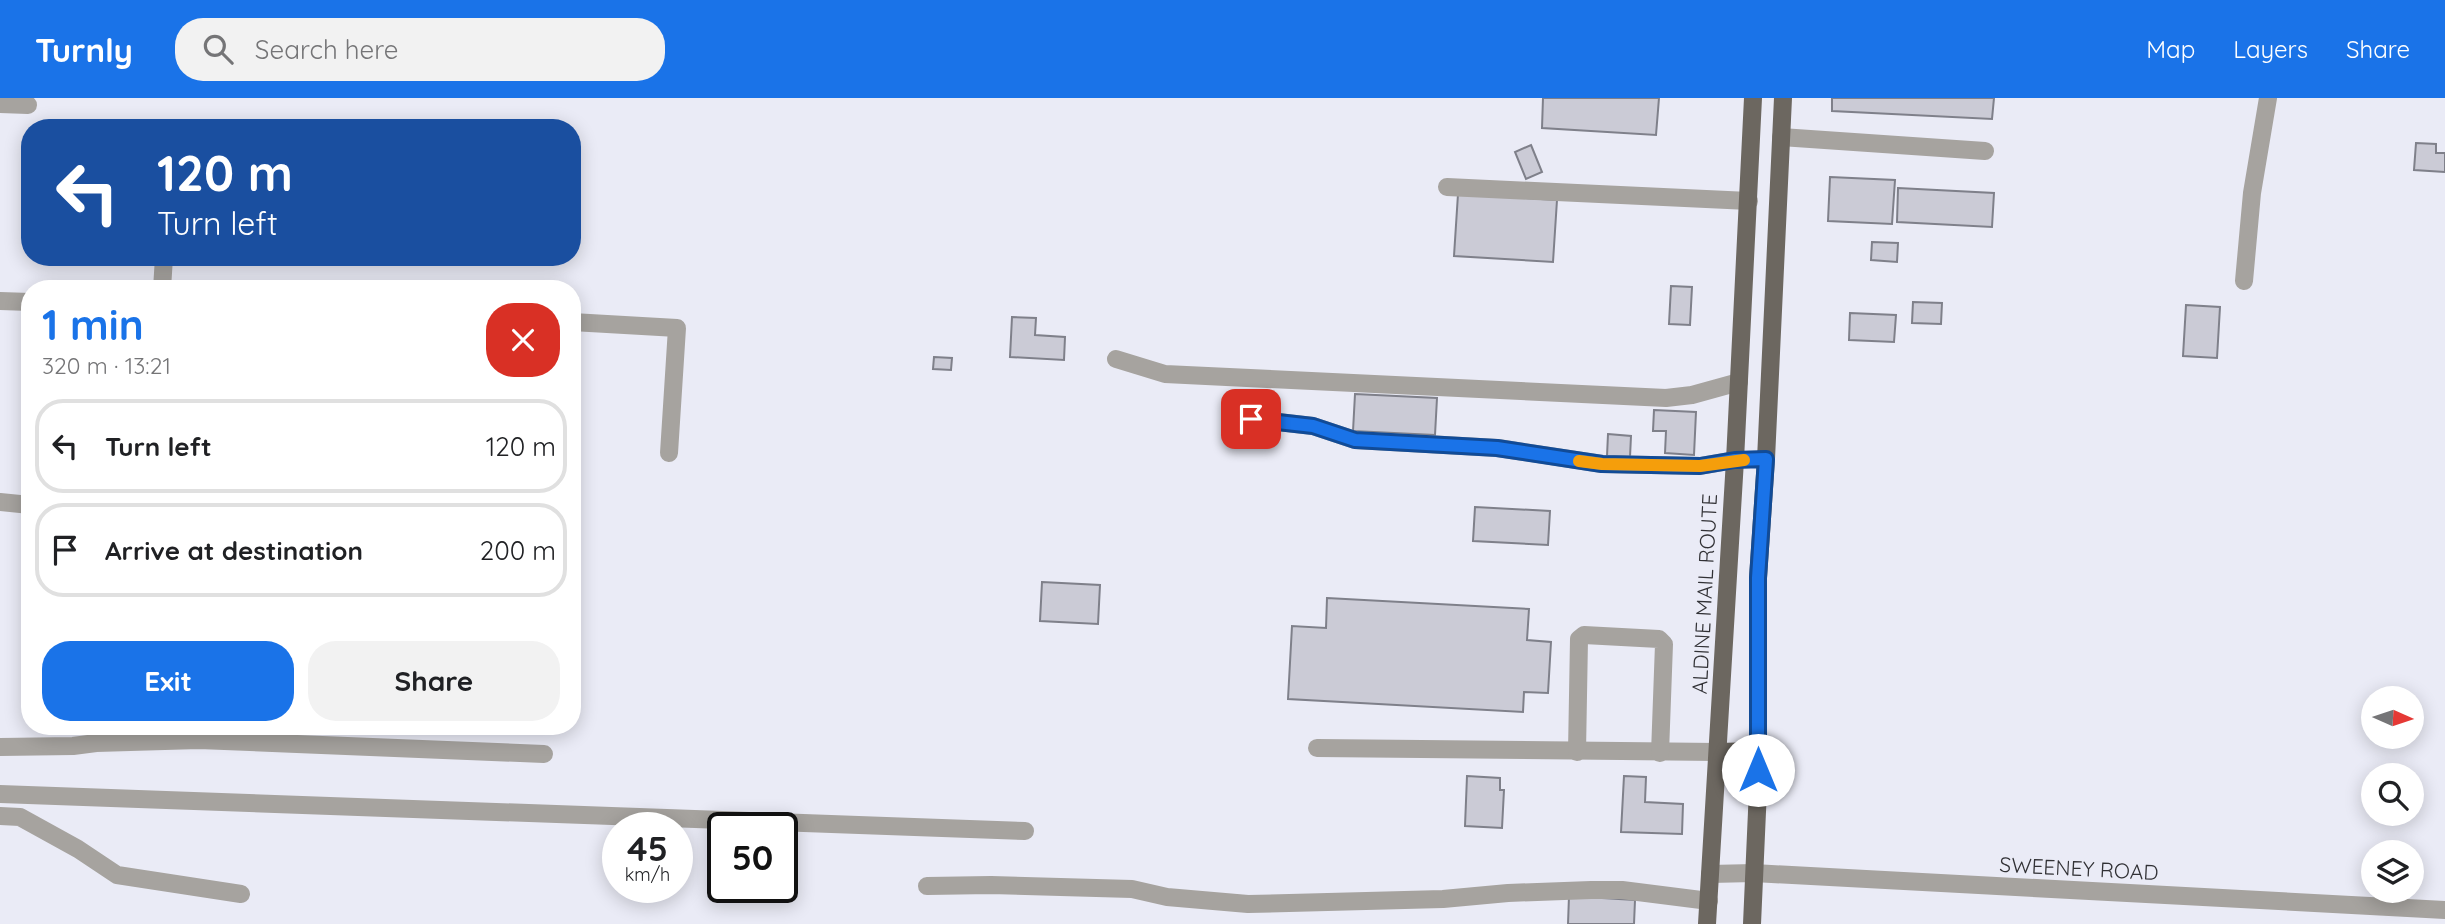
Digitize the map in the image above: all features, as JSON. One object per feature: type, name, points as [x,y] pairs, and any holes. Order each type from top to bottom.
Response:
[{"type":"main road","name":"ALDINE MAIL ROUTE","points":[[1707,924],[1735,460],[1753,98]]},
{"type":"main road","points":[[1752,924],[1758,751],[1758,578],[1783,98]]},
{"type":"main road","points":[[1751,138],[1781,137]]},
{"type":"main road","points":[[1735,460],[1766,459]]},
{"type":"main road","points":[[1718,752],[1758,751]]},
{"type":"street","points":[[2244,281],[2252,193],[2268,98]]},
{"type":"street","points":[[0,104],[28,105]]},
{"type":"street","points":[[1781,137],[1986,151]]},
{"type":"street","points":[[1447,187],[1749,201]]},
{"type":"street","points":[[0,301],[21,302]]},
{"type":"street","points":[[581,323],[677,328],[669,453]]},
{"type":"street","points":[[1116,359],[1165,374],[1666,398],[1692,395],[1739,382]]},
{"type":"street","points":[[1251,419],[1313,426],[1355,440],[1497,448],[1602,464],[1700,466],[1735,460]]},
{"type":"street","points":[[0,502],[21,504]]},
{"type":"street","points":[[1577,752],[1579,639],[1584,635],[1659,639],[1664,644],[1660,753]]},
{"type":"street","points":[[0,747],[199,740],[544,754]]},
{"type":"street","points":[[1317,748],[1718,752]]},
{"type":"street","points":[[0,794],[1025,831]]},
{"type":"street","points":[[0,816],[20,817],[117,874],[241,894]]},
{"type":"street","name":"SWEENEY ROAD","points":[[1710,874],[1754,873],[2445,910]]},
{"type":"street","points":[[927,886],[1120,889],[1167,897],[1248,904],[1443,900],[1508,893],[1591,890],[1622,890],[1709,901]]},
{"type":"building","points":[[1543,98],[1659,98],[1656,135],[1542,128]]},
{"type":"building","points":[[1832,98],[1994,98],[1992,119],[1832,111]]},
{"type":"building","points":[[2416,143],[2436,144],[2436,153],[2445,153],[2445,172],[2414,170]]},
{"type":"building","points":[[1531,145],[1542,172],[1526,179],[1515,152]]},
{"type":"building","points":[[1830,177],[1895,180],[1892,224],[1828,221]]},
{"type":"building","points":[[1898,188],[1994,193],[1992,227],[1897,222]]},
{"type":"building","points":[[1458,194],[1557,200],[1553,262],[1454,256]]},
{"type":"building","points":[[1872,242],[1898,243],[1897,262],[1871,260]]},
{"type":"building","points":[[1671,286],[1692,287],[1690,325],[1669,324]]},
{"type":"building","points":[[1913,302],[1942,303],[1941,324],[1912,323]]},
{"type":"building","points":[[2186,305],[2220,307],[2217,358],[2183,356]]},
{"type":"building","points":[[1850,313],[1896,315],[1894,342],[1849,340]]},
{"type":"building","points":[[1012,317],[1036,318],[1035,335],[1065,337],[1064,360],[1010,357]]},
{"type":"building","points":[[934,357],[952,358],[951,370],[933,369]]},
{"type":"building","points":[[1355,394],[1437,398],[1435,435],[1353,431]]},
{"type":"building","points":[[1654,410],[1696,412],[1694,455],[1665,453],[1666,431],[1653,431]]},
{"type":"building","points":[[1608,434],[1631,436],[1630,457],[1607,456]]},
{"type":"building","points":[[1475,507],[1550,511],[1548,545],[1473,541]]},
{"type":"building","points":[[1042,582],[1100,585],[1098,624],[1040,621]]},
{"type":"building","points":[[1327,598],[1529,609],[1527,640],[1551,642],[1548,693],[1524,692],[1523,712],[1288,699],[1292,626],[1326,628]]},
{"type":"building","points":[[1467,776],[1500,778],[1500,790],[1504,790],[1502,828],[1465,826]]},
{"type":"building","points":[[1624,776],[1646,777],[1645,802],[1683,804],[1682,834],[1621,832]]},
{"type":"building","points":[[1569,896],[1635,900],[1634,924],[1568,924]]},
{"type":"slow traffic","points":[[1579,461],[1700,466],[1744,460]]},
{"type":"route","points":[[1251,419],[1313,426],[1355,440],[1497,448],[1602,464],[1700,466],[1735,460],[1766,459],[1758,578],[1758,770]]}]
